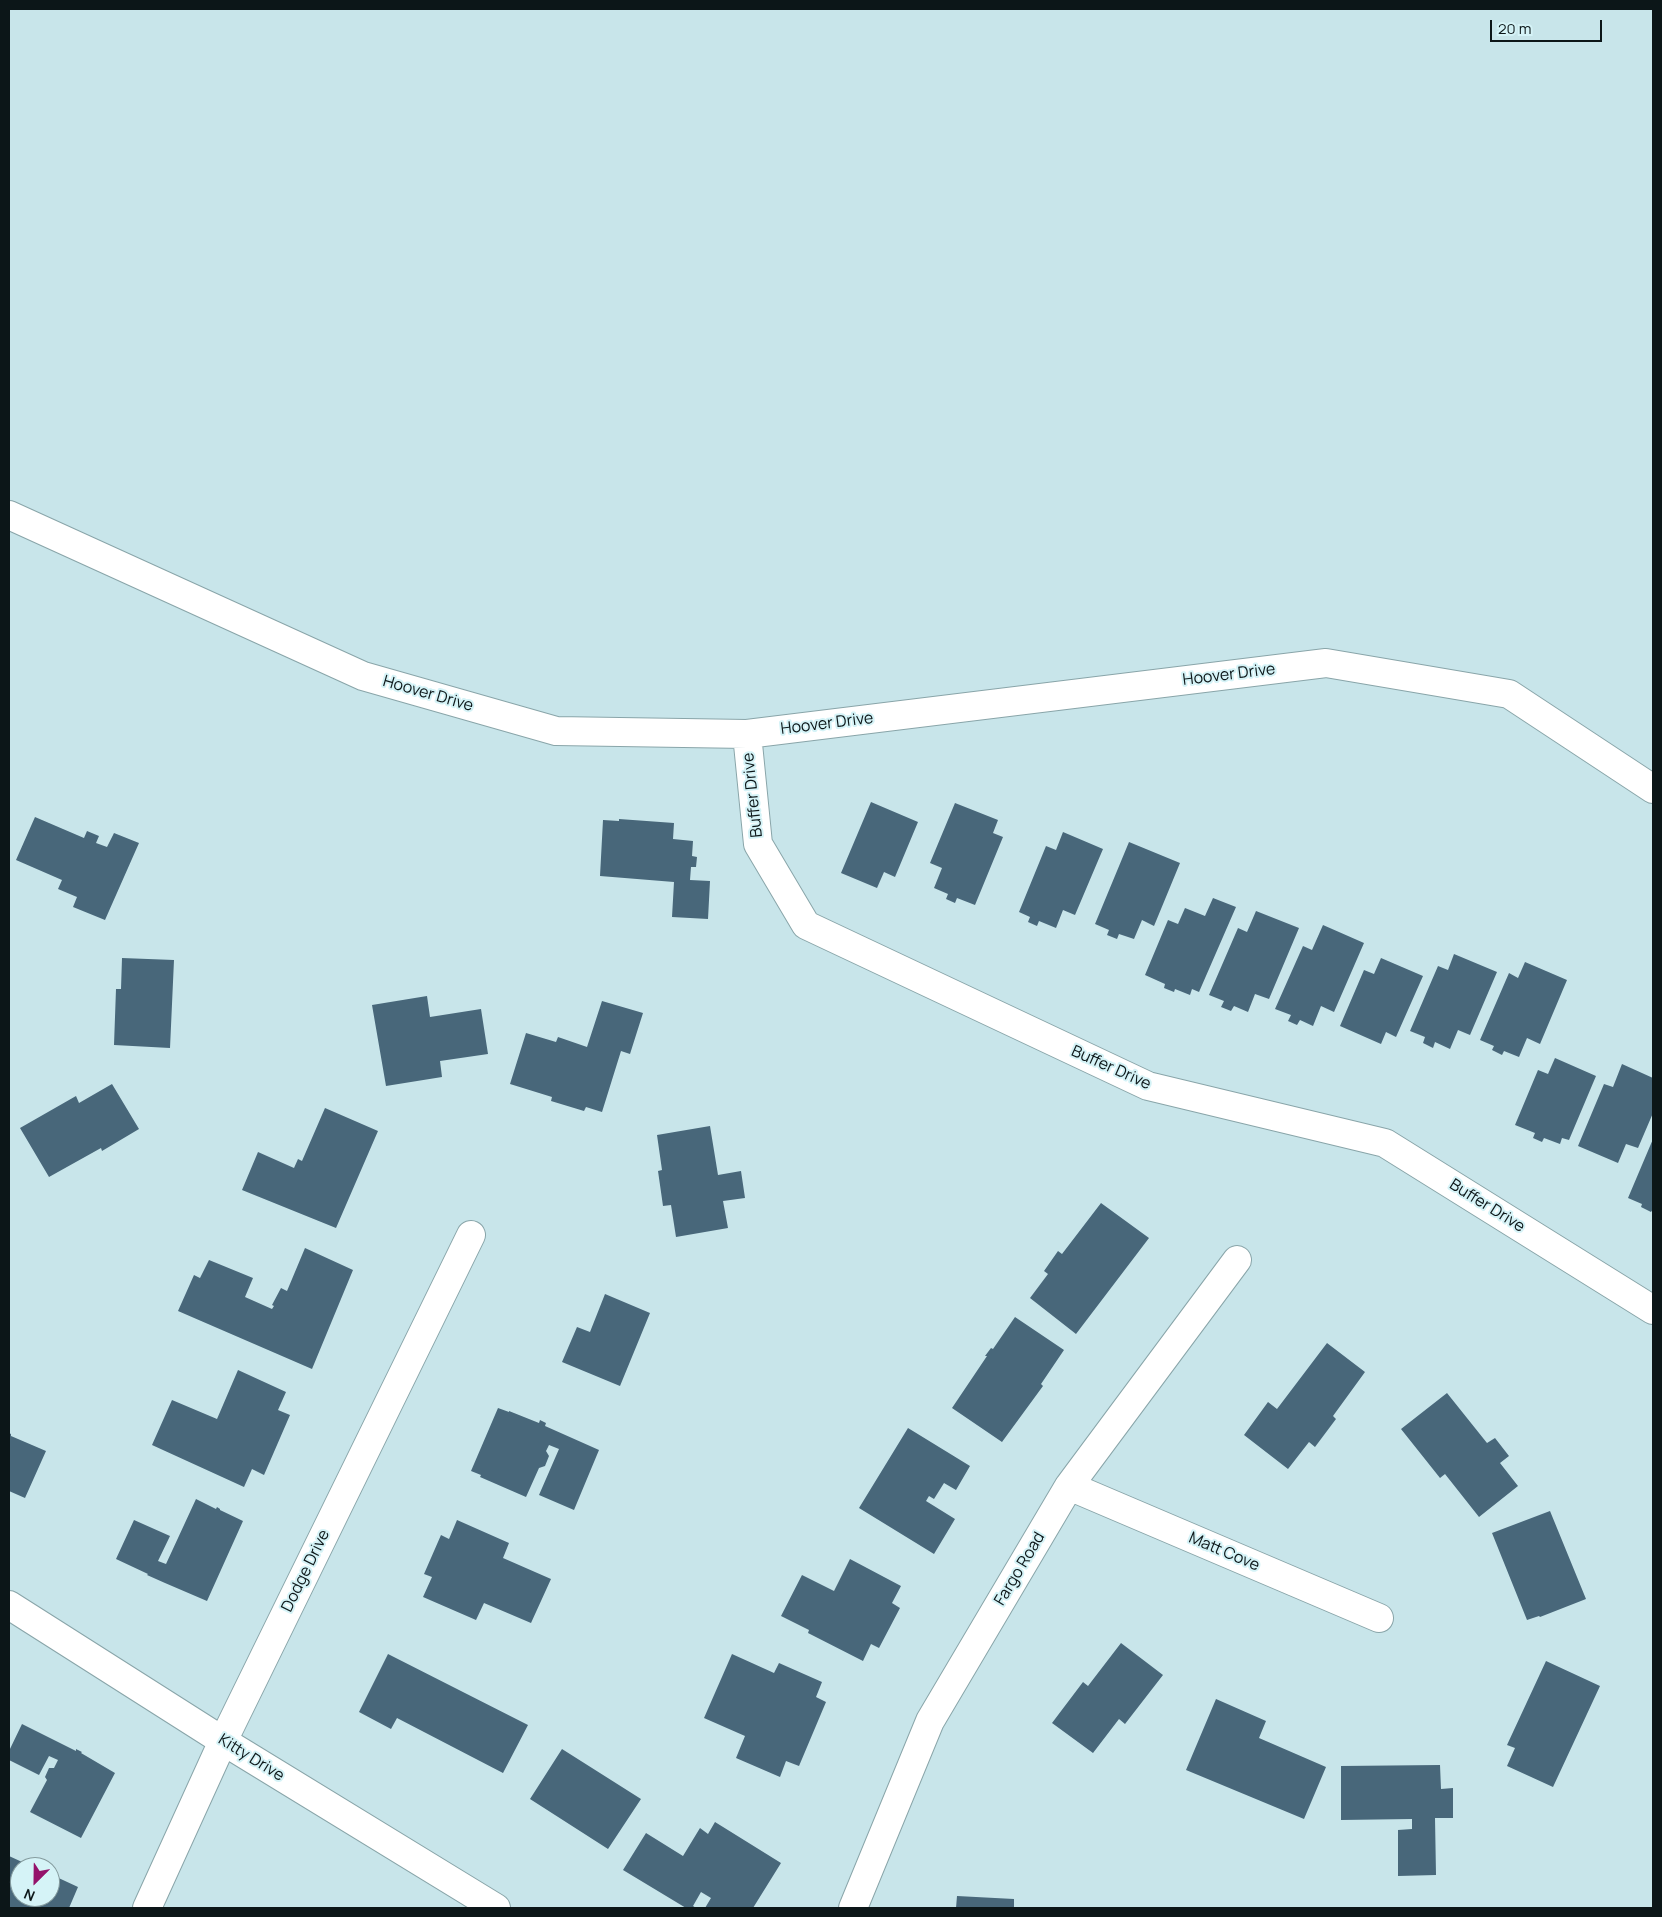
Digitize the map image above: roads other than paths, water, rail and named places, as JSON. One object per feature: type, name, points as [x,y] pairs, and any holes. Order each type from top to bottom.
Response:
[{"type":"street","name":"Hoover Drive","points":[[9,516],[363,676],[556,731],[747,734],[1326,663],[1509,694],[1653,790]]},
{"type":"street","name":"Buffer Drive","points":[[747,734],[758,844],[806,925],[1148,1086],[1385,1143],[1653,1310]]},
{"type":"street","name":"Dodge Drive","points":[[147,1908],[223,1741],[472,1236]]},
{"type":"street","name":"Fargo Road","points":[[854,1908],[930,1721],[1068,1486],[1237,1260]]},
{"type":"street","name":"Matt Cove","points":[[1068,1486],[1379,1618]]},
{"type":"street","name":"Kitty Drive","points":[[9,1605],[223,1741],[496,1908]]}]
